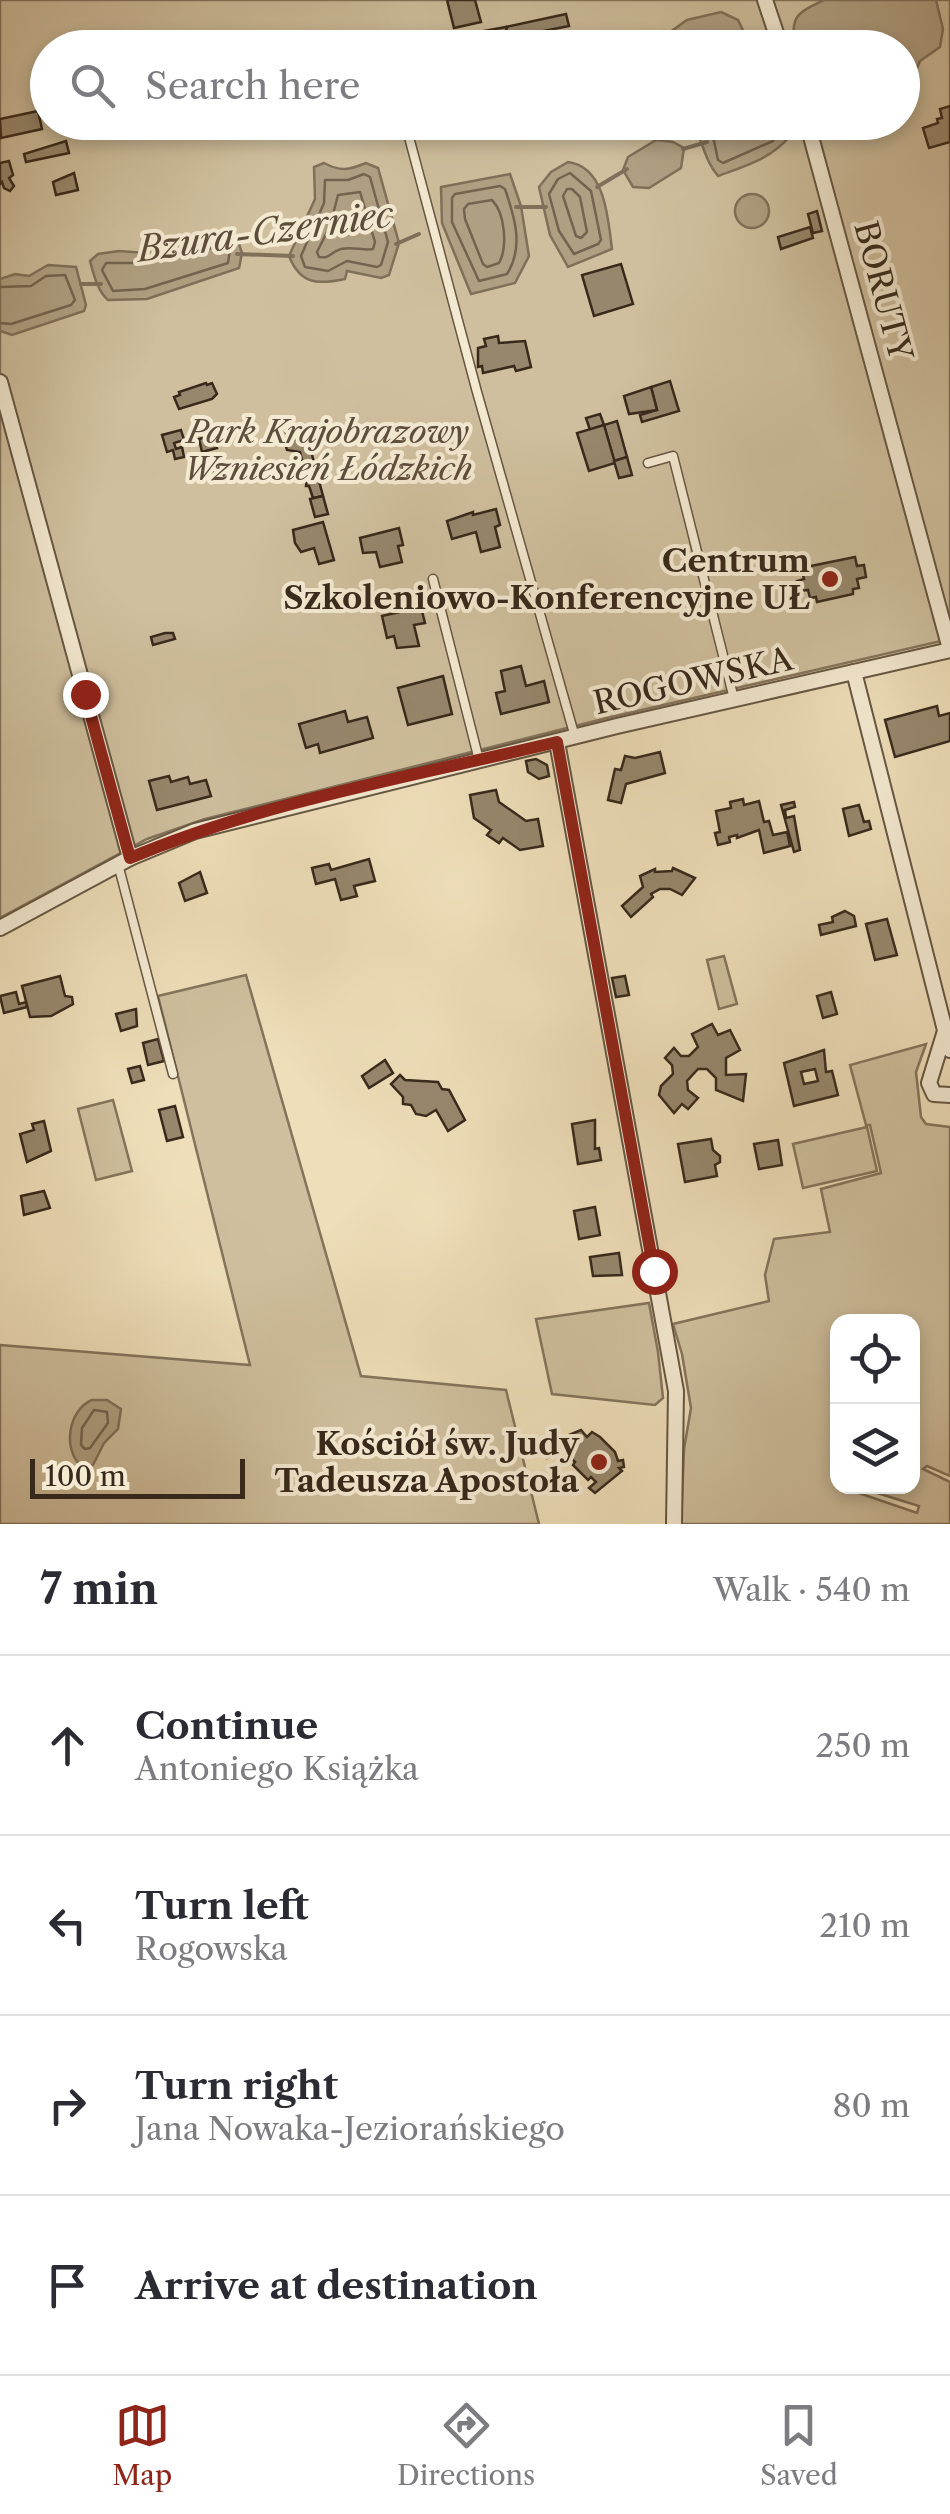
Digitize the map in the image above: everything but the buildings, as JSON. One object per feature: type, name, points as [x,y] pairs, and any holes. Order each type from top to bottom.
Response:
[{"type":"street","points":[[765,0],[775,30]]},
{"type":"street","name":"BORUTY","points":[[812,140],[950,649]]},
{"type":"street","points":[[0,382],[124,861]]},
{"type":"street","name":"ROGOWSKA","points":[[0,928],[124,861],[195,831],[265,811],[950,649]]},
{"type":"street","points":[[854,672],[950,1050]]},
{"type":"street","points":[[557,742],[676,1391],[674,1524]]},
{"type":"street","points":[[946,1030],[929,1083],[938,1096],[950,1095]]},
{"type":"lane","points":[[411,140],[477,392],[576,737]]},
{"type":"lane","points":[[648,462],[672,456],[734,698]]},
{"type":"lane","points":[[432,579],[480,760]]},
{"type":"lane","points":[[124,861],[173,1074]]},
{"type":"green space","name":"Park Krajobrazowy Wzniesień Łódzkich","points":[[0,0],[950,0],[950,639],[607,718],[205,819],[147,839],[0,918]]},
{"type":"green space","points":[[724,956],[737,1004],[719,1009],[707,960]]},
{"type":"green space","points":[[246,975],[361,1376],[506,1390],[539,1524],[0,1524],[0,1345],[250,1365],[158,996]]},
{"type":"green space","points":[[926,1044],[916,1072],[921,1117],[926,1124],[950,1127],[950,1476],[927,1466],[923,1469],[950,1482],[950,1524],[681,1524],[684,1449],[691,1408],[673,1324],[769,1301],[765,1275],[774,1239],[830,1232],[821,1189],[881,1173],[870,1125],[866,1125],[850,1065]]},
{"type":"green space","points":[[113,1100],[132,1171],[96,1180],[78,1109]]},
{"type":"green space","points":[[867,1127],[877,1171],[803,1188],[793,1144]]},
{"type":"green space","points":[[649,1303],[663,1398],[655,1405],[552,1394],[536,1319]]},
{"type":"water","points":[[824,0],[936,0],[943,29],[940,47],[920,61],[920,30],[794,30],[797,17]]},
{"type":"water","points":[[721,12],[738,20],[743,30],[673,30],[687,20]]},
{"type":"water","points":[[656,140],[684,148],[681,168],[649,188],[633,187],[623,170],[628,157]]},
{"type":"water","points":[[700,140],[786,140],[766,156],[718,176]]},
{"type":"water","points":[[568,162],[581,166],[598,184],[612,249],[568,267],[550,235],[539,187],[551,172]]},
{"type":"water","points":[[324,163],[340,169],[366,163],[378,168],[399,243],[389,275],[381,278],[347,271],[345,279],[318,282],[304,277],[293,265],[289,256],[315,199],[314,167]]},
{"type":"water","points":[[510,174],[521,206],[529,256],[515,283],[471,294],[442,223],[441,187]]},
{"type":"water","points":[[752,194],[764,199],[769,211],[764,223],[752,228],[740,223],[735,211],[740,199]]},
{"type":"water","points":[[221,236],[237,238],[242,253],[239,268],[147,299],[108,300],[90,261],[98,254],[146,253],[159,245]]},
{"type":"water","points":[[48,265],[76,267],[86,305],[84,311],[12,335],[0,331],[0,279],[15,274],[29,276]]},
{"type":"water","points":[[92,1400],[107,1400],[121,1409],[118,1429],[104,1443],[93,1465],[82,1467],[72,1451],[70,1431],[78,1412]]},
{"type":"waterway","name":"Bzura-Czerniec","points":[[683,149],[707,142]]},
{"type":"waterway","name":"Bzura-Czerniec","points":[[597,187],[627,169]]},
{"type":"waterway","name":"Bzura-Czerniec","points":[[516,207],[546,207]]},
{"type":"waterway","name":"Bzura-Czerniec","points":[[396,244],[419,234]]},
{"type":"waterway","name":"Bzura-Czerniec","points":[[237,254],[293,256]]},
{"type":"waterway","name":"Bzura-Czerniec","points":[[81,284],[101,284]]},
{"type":"place","name":"Centrum Szkoleniowo-Konferencyjne UŁ","points":[[830,579]]},
{"type":"place","name":"Kościół św. Judy Tadeusza Apostoła","points":[[599,1462]]},
{"type":"route","points":[[85,694],[130,858],[195,831],[272,809],[557,742],[654,1271]]}]
